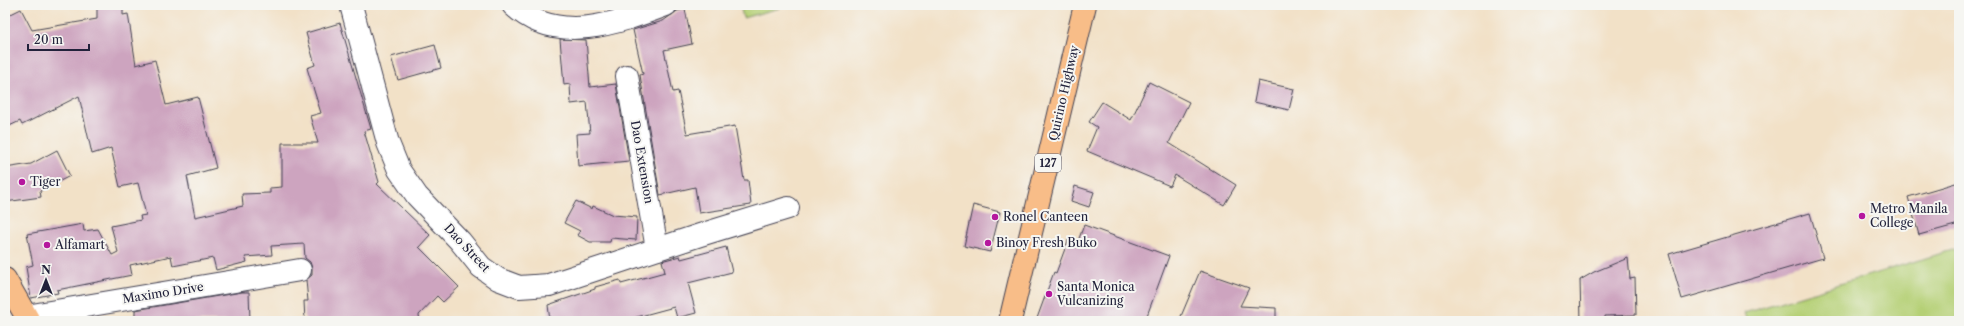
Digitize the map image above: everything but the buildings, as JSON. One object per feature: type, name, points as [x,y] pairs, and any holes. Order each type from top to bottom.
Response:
[{"type":"main road","name":"Quirino Highway","points":[[1010,321],[1086,5]]},
{"type":"main road","points":[[5,279],[27,318]]},
{"type":"street","name":"Dao Street","points":[[351,5],[388,143],[399,170],[417,196],[460,241],[481,268],[498,279],[519,287],[549,285],[788,208]]},
{"type":"street","points":[[513,5],[532,20],[559,28],[585,28],[628,19],[666,5]]},
{"type":"street","name":"Dao Extension","points":[[627,76],[657,249]]},
{"type":"street","name":"Maximo Drive","points":[[27,318],[300,270]]},
{"type":"green space","points":[[740,5],[791,5],[743,18]]},
{"type":"green space","points":[[1959,248],[1959,321],[1747,321],[1744,313]]},
{"type":"place","name":"Tiger","points":[[22,182]]},
{"type":"place","name":"Metro Manila College","points":[[1862,216]]},
{"type":"place","name":"Ronel Canteen","points":[[995,217]]},
{"type":"place","name":"Binoy Fresh Buko","points":[[988,243]]},
{"type":"place","name":"Alfamart","points":[[47,245]]},
{"type":"place","name":"Santa Monica Vulcanizing","points":[[1049,294]]}]
